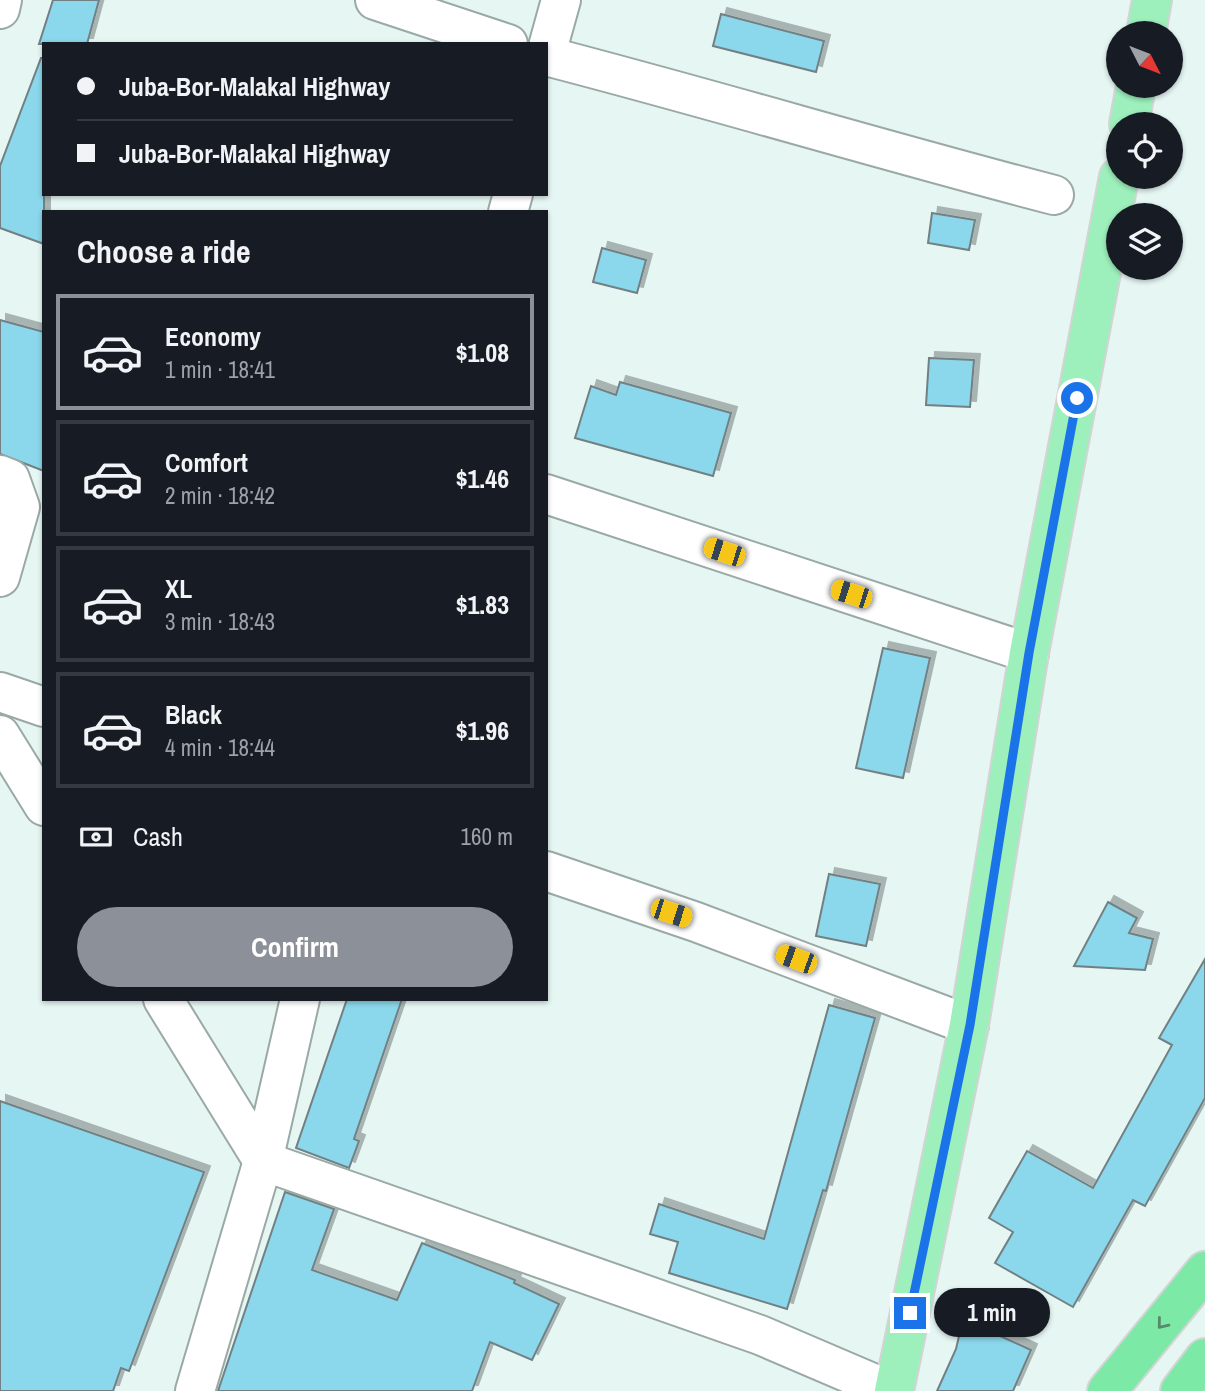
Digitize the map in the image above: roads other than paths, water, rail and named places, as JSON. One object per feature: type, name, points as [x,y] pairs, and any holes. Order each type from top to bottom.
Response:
[{"type":"highway","points":[[1107,1391],[1205,1271]]},
{"type":"highway","points":[[1180,1391],[1205,1357]]},
{"type":"main road","points":[[1148,21],[1152,0]]},
{"type":"main road","points":[[892,1391],[970,1025],[1029,653],[1117,189]]},
{"type":"street","points":[[0,9],[2,0]]},
{"type":"street","points":[[375,0],[502,42]]},
{"type":"street","points":[[548,48],[561,0]]},
{"type":"street","points":[[548,56],[692,94],[899,155],[1054,195]]},
{"type":"street","points":[[0,475],[10,479],[20,507],[0,577]]},
{"type":"street","points":[[548,495],[1029,653]]},
{"type":"street","points":[[0,692],[42,705]]},
{"type":"street","points":[[0,734],[42,803]]},
{"type":"street","points":[[548,872],[696,922],[970,1025]]},
{"type":"street","points":[[164,1001],[263,1161],[760,1335],[892,1391]]},
{"type":"street","points":[[195,1391],[263,1161],[300,1001]]}]
